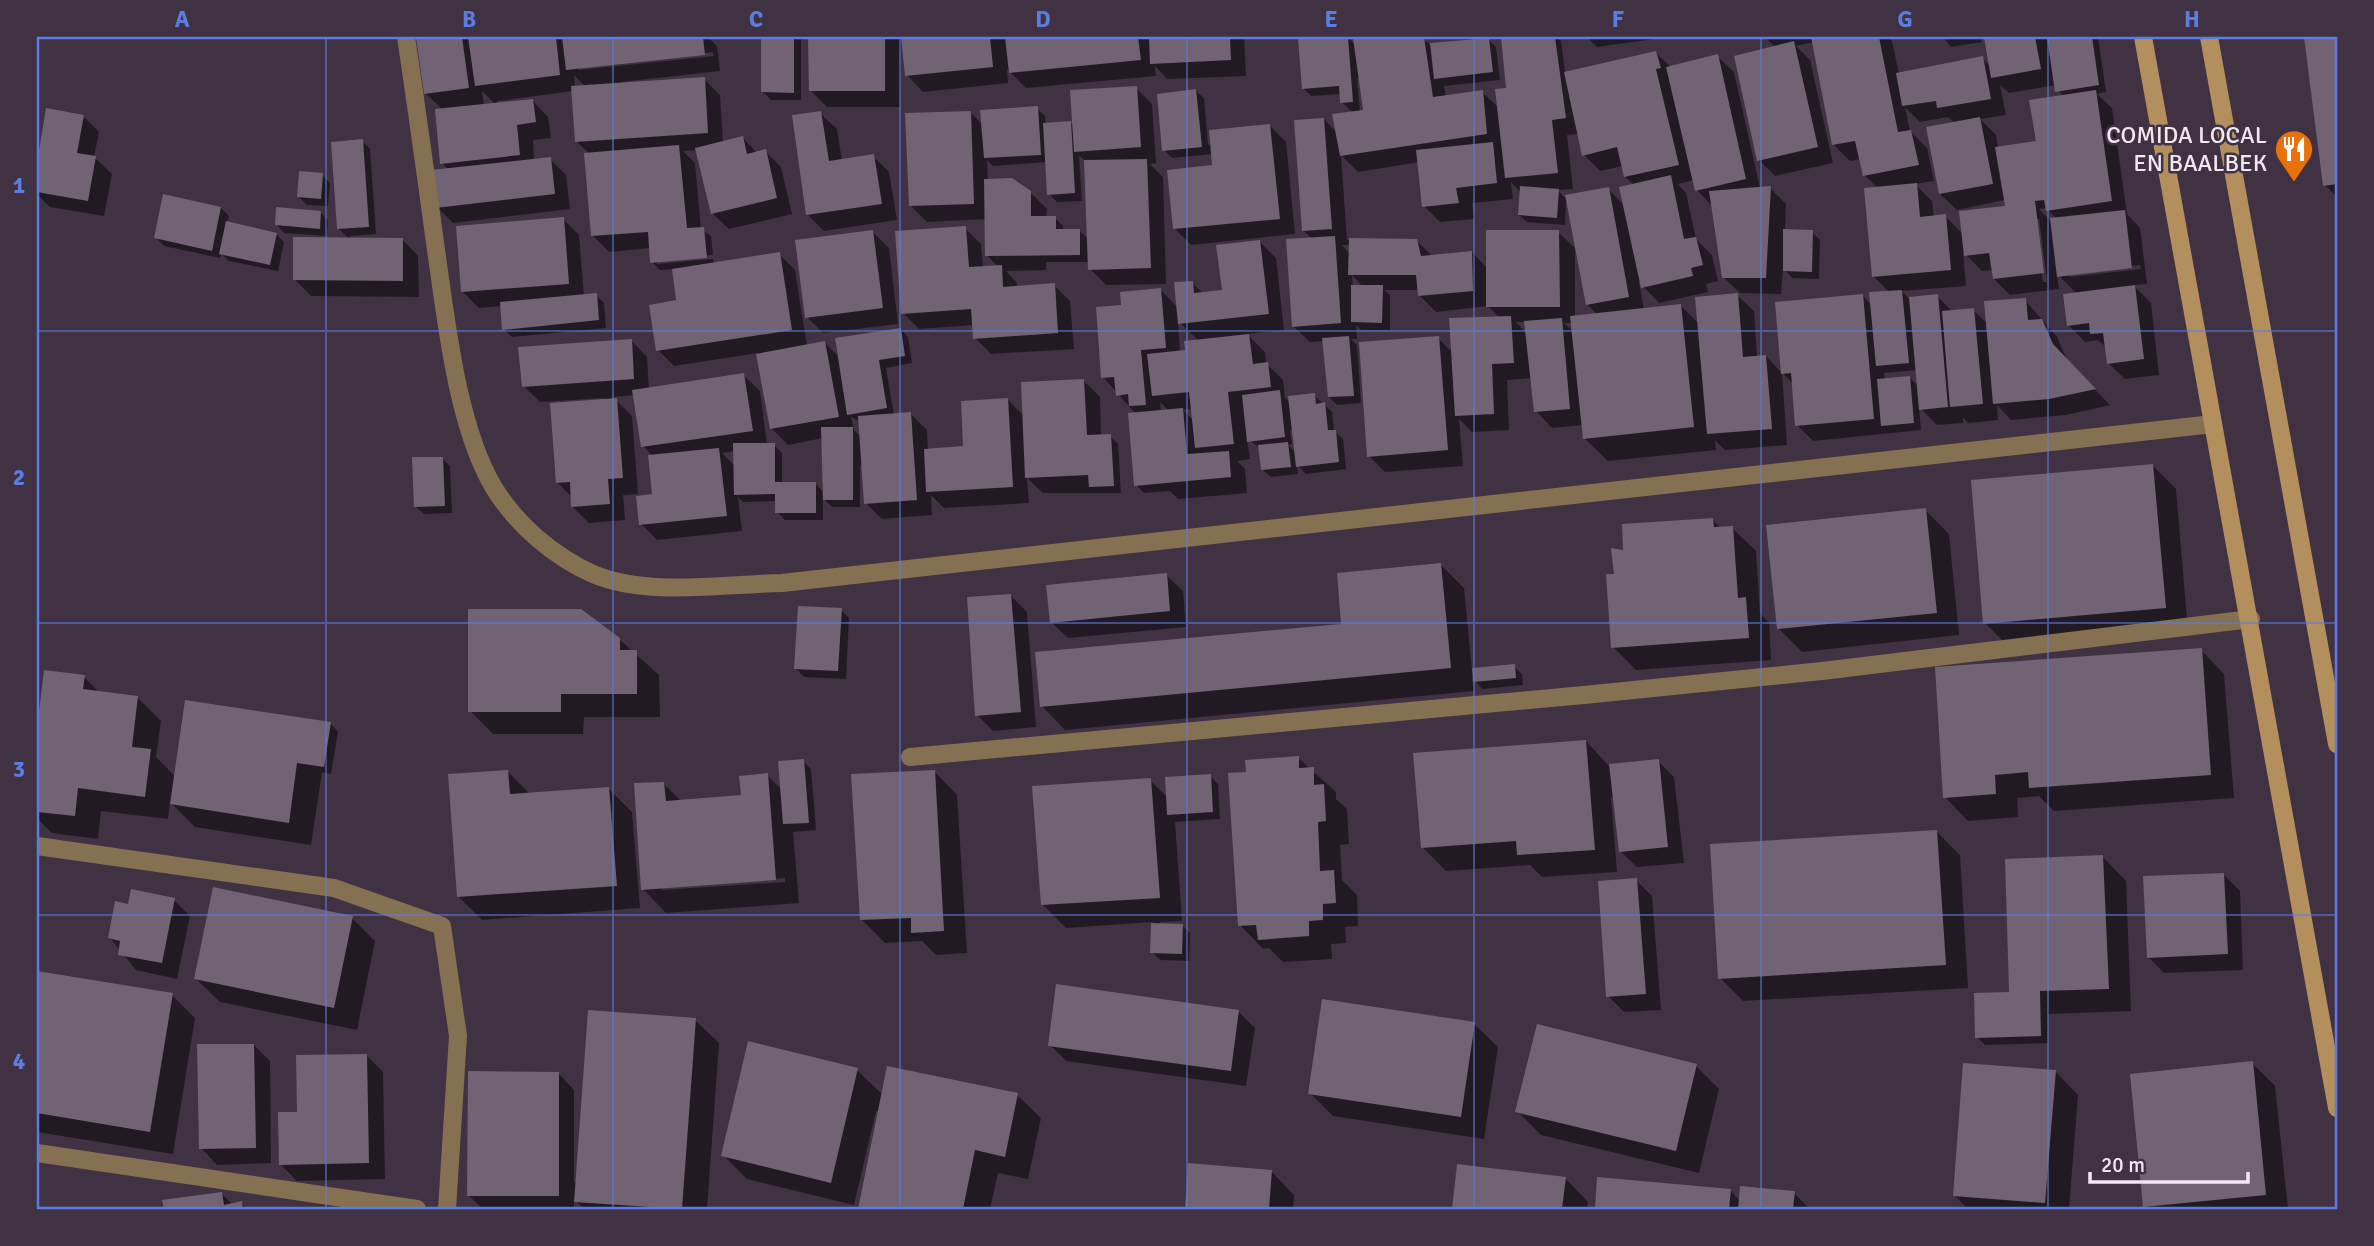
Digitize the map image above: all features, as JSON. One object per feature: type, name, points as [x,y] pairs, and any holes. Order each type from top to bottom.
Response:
[{"type":"main road","points":[[2143,37],[2251,619],[2337,1108]]},
{"type":"main road","points":[[2209,37],[2337,744]]},
{"type":"street","points":[[406,37],[448,333],[460,389],[494,487],[524,527],[545,545],[593,574],[633,586],[782,583],[2213,424]]},
{"type":"street","points":[[910,757],[1336,720],[1796,674],[2251,619]]},
{"type":"street","points":[[37,846],[334,888],[442,926],[458,1036],[447,1209]]},
{"type":"street","points":[[37,1153],[417,1209]]},
{"type":"building","points":[[416,37],[462,37],[469,88],[424,94]]},
{"type":"building","points":[[468,37],[556,37],[560,75],[475,86]]},
{"type":"building","points":[[562,37],[703,37],[705,55],[566,70]]},
{"type":"building","points":[[761,37],[794,37],[794,93],[761,92]]},
{"type":"building","points":[[808,37],[885,37],[885,91],[809,91]]},
{"type":"building","points":[[901,37],[990,37],[993,67],[905,76]]},
{"type":"building","points":[[1005,37],[1138,37],[1141,60],[1009,73]]},
{"type":"building","points":[[1149,37],[1230,37],[1231,60],[1150,64]]},
{"type":"building","points":[[1348,37],[1353,102],[1340,103],[1339,86],[1302,89],[1298,39]]},
{"type":"building","points":[[1424,37],[1433,97],[1483,90],[1487,134],[1340,156],[1332,114],[1363,110],[1353,38]]},
{"type":"building","points":[[1501,37],[1555,37],[1566,118],[1552,120],[1558,173],[1505,178],[1495,89],[1506,88]]},
{"type":"building","points":[[1811,37],[1879,37],[1898,132],[1911,130],[1919,165],[1863,176],[1855,141],[1832,145]]},
{"type":"building","points":[[1984,37],[2035,37],[2041,69],[1991,78]]},
{"type":"building","points":[[2047,37],[2092,37],[2099,85],[2055,92]]},
{"type":"building","points":[[2304,37],[2337,37],[2337,184],[2323,186]]},
{"type":"building","points":[[1489,38],[1493,72],[1434,79],[1430,43]]},
{"type":"building","points":[[1794,41],[1818,147],[1757,161],[1734,56]]},
{"type":"building","points":[[1656,51],[1661,68],[1656,69],[1679,165],[1624,177],[1617,147],[1582,156],[1564,72]]},
{"type":"building","points":[[1718,54],[1746,179],[1695,191],[1666,67]]},
{"type":"building","points":[[1983,56],[1991,99],[1937,108],[1936,101],[1902,106],[1896,73]]},
{"type":"building","points":[[705,77],[708,133],[575,142],[571,86]]},
{"type":"building","points":[[1137,86],[1141,147],[1074,152],[1070,90]]},
{"type":"building","points":[[1196,89],[1202,147],[1162,151],[1157,94]]},
{"type":"building","points":[[2096,90],[2112,201],[2046,211],[2044,200],[2035,201],[2044,273],[1993,279],[1989,253],[1964,256],[1959,211],[2005,206],[1995,147],[2036,141],[2029,100]]},
{"type":"building","points":[[533,99],[536,122],[517,125],[520,155],[440,164],[435,109]]},
{"type":"building","points":[[1038,106],[1041,155],[984,158],[980,110]]},
{"type":"building","points":[[46,108],[84,115],[77,153],[96,156],[88,201],[37,192],[37,163]]},
{"type":"building","points":[[821,111],[829,161],[874,154],[882,204],[806,215],[792,115]]},
{"type":"building","points":[[971,111],[974,204],[909,206],[905,113]]},
{"type":"building","points":[[1980,117],[1993,184],[1939,194],[1926,127]]},
{"type":"building","points":[[1324,118],[1332,229],[1302,231],[1294,120]]},
{"type":"building","points":[[1071,121],[1075,193],[1047,195],[1043,123]]},
{"type":"building","points":[[1270,124],[1280,219],[1173,229],[1167,170],[1212,165],[1209,130]]},
{"type":"building","points":[[743,136],[747,154],[766,149],[777,198],[711,214],[695,148]]},
{"type":"building","points":[[363,139],[369,227],[337,229],[331,142]]},
{"type":"building","points":[[1493,142],[1497,183],[1456,188],[1459,203],[1422,207],[1416,150]]},
{"type":"building","points":[[679,145],[687,228],[704,227],[707,258],[650,263],[648,232],[591,236],[584,153]]},
{"type":"building","points":[[551,157],[555,194],[435,208],[431,170]]},
{"type":"building","points":[[1147,159],[1151,268],[1088,270],[1084,160]]},
{"type":"building","points":[[299,171],[323,173],[321,199],[297,197]]},
{"type":"building","points":[[1671,175],[1684,239],[1696,237],[1703,265],[1691,268],[1693,276],[1641,288],[1619,187]]},
{"type":"building","points":[[1012,178],[1031,191],[1031,216],[1056,216],[1056,229],[1080,229],[1080,255],[985,256],[984,179]]},
{"type":"building","points":[[1917,183],[1920,217],[1946,214],[1951,270],[1872,277],[1864,188]]},
{"type":"building","points":[[1520,186],[1559,189],[1557,218],[1518,215]]},
{"type":"building","points":[[1771,186],[1766,278],[1722,278],[1709,191]]},
{"type":"building","points":[[1609,187],[1629,297],[1586,305],[1565,195]]},
{"type":"building","points":[[163,194],[221,207],[212,251],[154,238]]},
{"type":"building","points":[[276,207],[321,211],[320,229],[275,225]]},
{"type":"building","points":[[2125,210],[2132,268],[2057,277],[2050,218]]},
{"type":"building","points":[[564,217],[569,284],[461,292],[456,226]]},
{"type":"building","points":[[226,221],[277,233],[270,265],[219,254]]},
{"type":"building","points":[[966,226],[969,267],[1002,265],[1003,287],[1055,283],[1058,333],[973,339],[971,309],[901,314],[895,231]]},
{"type":"building","points":[[1783,229],[1813,230],[1812,272],[1783,271]]},
{"type":"building","points":[[873,230],[883,308],[805,318],[795,240]]},
{"type":"building","points":[[1486,230],[1559,230],[1560,307],[1486,307]]},
{"type":"building","points":[[1335,236],[1341,323],[1292,327],[1286,239]]},
{"type":"building","points":[[293,237],[403,238],[403,281],[293,280]]},
{"type":"building","points":[[1349,238],[1417,239],[1421,256],[1472,251],[1473,291],[1418,296],[1416,275],[1348,275]]},
{"type":"building","points":[[1260,240],[1269,314],[1178,324],[1174,282],[1193,281],[1194,293],[1222,290],[1216,245]]},
{"type":"building","points":[[780,252],[792,330],[656,351],[649,305],[676,300],[672,269]]},
{"type":"building","points":[[1351,285],[1383,285],[1382,323],[1351,322]]},
{"type":"building","points":[[2135,285],[2144,359],[2107,364],[2103,333],[2090,334],[2089,323],[2067,326],[2063,294]]},
{"type":"building","points":[[1161,288],[1166,348],[1141,350],[1146,405],[1129,406],[1128,394],[1116,396],[1114,377],[1101,378],[1096,307],[1121,305],[1120,292]]},
{"type":"building","points":[[1902,290],[1909,363],[1876,366],[1869,292]]},
{"type":"building","points":[[597,293],[599,320],[502,330],[500,302]]},
{"type":"building","points":[[1738,293],[1743,357],[1766,355],[1772,429],[1707,434],[1695,297]]},
{"type":"building","points":[[1863,294],[1874,419],[1795,426],[1791,373],[1781,374],[1775,302]]},
{"type":"building","points":[[1938,294],[1948,407],[1919,410],[1909,297]]},
{"type":"building","points":[[2026,298],[2028,320],[2042,319],[2053,344],[2096,389],[2049,399],[1993,404],[1984,301]]},
{"type":"building","points":[[1681,304],[1694,427],[1583,439],[1570,316]]},
{"type":"building","points":[[1974,308],[1983,404],[1950,407],[1942,311]]},
{"type":"building","points":[[1511,316],[1514,363],[1492,364],[1494,414],[1455,416],[1449,318]]},
{"type":"building","points":[[1562,318],[1570,409],[1534,412],[1524,321]]},
{"type":"building","points":[[901,328],[905,356],[879,360],[887,408],[847,415],[835,338]]},
{"type":"building","points":[[1249,334],[1253,364],[1268,362],[1271,387],[1228,392],[1234,444],[1195,448],[1189,392],[1152,396],[1147,354],[1185,350],[1184,341]]},
{"type":"building","points":[[1349,336],[1354,396],[1328,397],[1322,338]]},
{"type":"building","points":[[1439,336],[1448,450],[1367,457],[1359,342]]},
{"type":"building","points":[[632,339],[634,379],[522,387],[518,347]]},
{"type":"building","points":[[825,341],[839,417],[770,429],[756,354]]},
{"type":"building","points":[[744,373],[753,431],[641,447],[632,390]]},
{"type":"building","points":[[1910,376],[1914,423],[1881,426],[1877,379]]},
{"type":"building","points":[[1084,379],[1087,435],[1111,434],[1114,486],[1089,487],[1088,475],[1025,478],[1021,382]]},
{"type":"building","points":[[1280,390],[1285,437],[1247,442],[1242,395]]},
{"type":"building","points":[[1315,393],[1316,404],[1325,402],[1328,430],[1336,430],[1339,462],[1296,467],[1288,396]]},
{"type":"building","points":[[617,398],[623,478],[608,479],[610,504],[571,507],[570,482],[556,483],[550,403]]},
{"type":"building","points":[[1008,398],[1013,487],[926,492],[924,449],[963,446],[961,401]]},
{"type":"building","points":[[1183,408],[1187,454],[1229,451],[1231,477],[1134,486],[1128,413]]},
{"type":"building","points":[[911,412],[917,500],[864,504],[858,416]]},
{"type":"building","points":[[821,427],[853,427],[853,500],[823,500]]},
{"type":"building","points":[[1288,442],[1291,467],[1261,470],[1258,445]]},
{"type":"building","points":[[733,443],[775,443],[775,482],[816,482],[816,513],[775,513],[775,494],[734,495]]},
{"type":"building","points":[[719,448],[727,516],[639,525],[636,496],[652,494],[648,455]]},
{"type":"building","points":[[412,457],[443,457],[445,506],[414,507]]},
{"type":"building","points":[[2153,464],[2166,608],[1983,624],[1971,480]]},
{"type":"building","points":[[1926,508],[1937,613],[1777,629],[1766,525]]},
{"type":"building","points":[[1713,518],[1714,527],[1733,526],[1738,598],[1746,597],[1749,638],[1611,648],[1606,574],[1614,574],[1611,548],[1623,550],[1622,524]]},
{"type":"building","points":[[1441,563],[1451,668],[1040,707],[1035,652],[1341,624],[1337,573]]},
{"type":"building","points":[[1167,573],[1170,611],[1050,623],[1046,585]]},
{"type":"building","points":[[1011,594],[1021,712],[975,716],[967,597]]},
{"type":"building","points":[[798,606],[842,608],[838,671],[794,669]]},
{"type":"building","points":[[468,609],[581,609],[620,638],[620,650],[637,650],[637,694],[561,694],[561,712],[468,712]]},
{"type":"building","points":[[2202,648],[2211,775],[2029,788],[2028,772],[1995,775],[1996,794],[1943,798],[1935,667]]},
{"type":"building","points":[[1515,664],[1516,678],[1473,682],[1472,668]]},
{"type":"building","points":[[44,670],[85,675],[83,689],[138,696],[132,747],[151,749],[145,797],[78,788],[75,816],[37,812],[37,728]]},
{"type":"building","points":[[185,700],[331,722],[324,767],[297,763],[289,823],[170,804]]},
{"type":"building","points":[[1586,740],[1595,850],[1517,855],[1516,841],[1421,848],[1413,753]]},
{"type":"building","points":[[1299,756],[1299,768],[1314,767],[1314,785],[1324,784],[1326,821],[1318,822],[1320,871],[1334,870],[1336,903],[1323,904],[1323,920],[1309,921],[1309,936],[1258,940],[1256,925],[1238,926],[1228,773],[1246,772],[1245,760]]},
{"type":"building","points":[[804,759],[809,823],[783,824],[778,761]]},
{"type":"building","points":[[1659,759],[1668,847],[1619,852],[1609,764]]},
{"type":"building","points":[[508,770],[510,794],[609,787],[617,886],[457,897],[448,774]]},
{"type":"building","points":[[935,770],[944,931],[911,933],[911,918],[860,920],[851,774]]},
{"type":"building","points":[[768,773],[776,880],[641,890],[634,783],[664,782],[666,801],[741,795],[739,776]]},
{"type":"building","points":[[1211,774],[1213,812],[1167,815],[1165,777]]},
{"type":"building","points":[[1151,778],[1160,898],[1041,905],[1032,786]]},
{"type":"building","points":[[1937,830],[1946,965],[1718,979],[1710,844]]},
{"type":"building","points":[[2103,855],[2109,989],[2040,991],[2041,1036],[1975,1038],[1974,993],[2009,992],[2005,859]]},
{"type":"building","points":[[2224,873],[2228,954],[2147,958],[2143,876]]},
{"type":"building","points":[[1637,878],[1646,994],[1606,997],[1598,881]]},
{"type":"building","points":[[213,887],[353,916],[334,1008],[194,979]]},
{"type":"building","points":[[131,889],[175,898],[162,963],[118,955],[120,941],[108,938],[115,901],[128,904]]},
{"type":"building","points":[[1151,923],[1183,924],[1182,954],[1150,953]]},
{"type":"building","points":[[37,971],[173,993],[150,1132],[37,1113]]},
{"type":"building","points":[[1056,984],[1239,1010],[1231,1071],[1048,1046]]},
{"type":"building","points":[[1322,999],[1475,1022],[1461,1117],[1308,1094]]},
{"type":"building","points":[[588,1010],[696,1018],[682,1209],[574,1202]]},
{"type":"building","points":[[1537,1024],[1697,1064],[1676,1151],[1515,1112]]},
{"type":"building","points":[[748,1041],[858,1068],[831,1183],[721,1156]]},
{"type":"building","points":[[197,1044],[254,1044],[256,1148],[199,1149]]},
{"type":"building","points":[[367,1054],[369,1163],[279,1165],[278,1112],[297,1112],[296,1055]]},
{"type":"building","points":[[2253,1061],[2266,1195],[2143,1207],[2130,1074]]},
{"type":"building","points":[[1963,1063],[2056,1070],[2045,1203],[1953,1196]]},
{"type":"building","points":[[887,1066],[1018,1093],[1005,1157],[975,1150],[963,1209],[858,1209]]},
{"type":"building","points":[[468,1071],[559,1072],[559,1196],[467,1196]]},
{"type":"building","points":[[1188,1163],[1272,1170],[1269,1209],[1185,1209]]},
{"type":"building","points":[[1457,1164],[1566,1177],[1562,1209],[1452,1209]]},
{"type":"building","points":[[1597,1177],[1731,1189],[1729,1209],[1595,1209]]},
{"type":"building","points":[[1740,1186],[1795,1191],[1793,1209],[1738,1209]]},
{"type":"building","points":[[222,1192],[224,1205],[242,1201],[243,1209],[164,1209],[162,1200]]},
{"type":"place","name":"COMIDA LOCAL EN BAALBEK","points":[[2294,183]]}]
